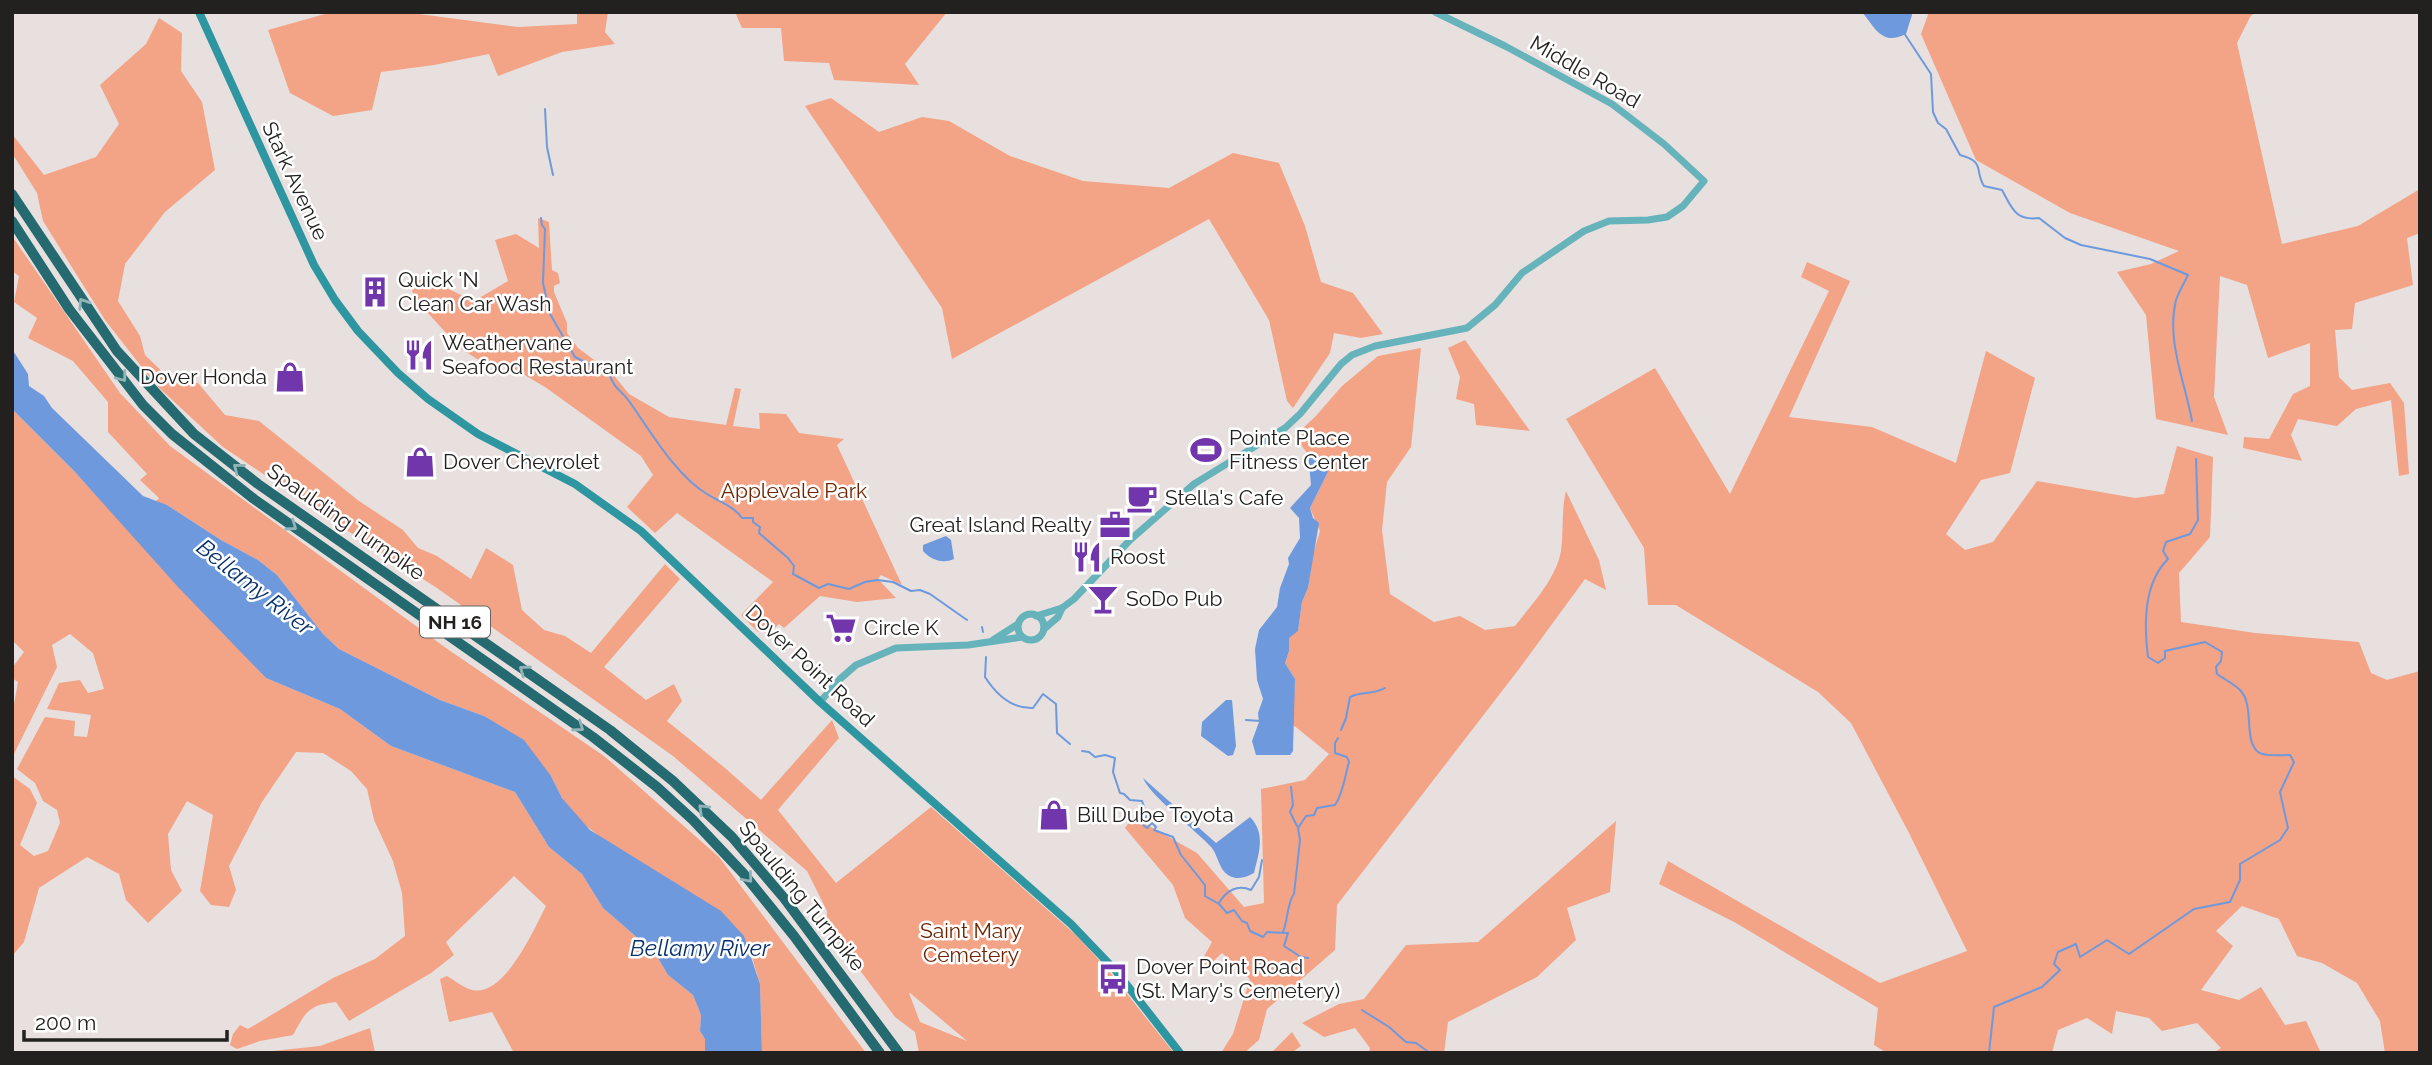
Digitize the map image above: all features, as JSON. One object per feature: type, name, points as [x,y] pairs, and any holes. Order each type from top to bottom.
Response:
[{"type":"highway","name":"Spaulding Turnpike","points":[[12,194],[117,351],[194,434],[258,484],[610,730],[674,781],[732,837],[784,898],[899,1053]]},
{"type":"highway","name":"Spaulding Turnpike","points":[[12,221],[69,309],[143,405],[164,426],[202,460],[254,499],[593,737],[657,787],[702,829],[752,883],[880,1053]]},
{"type":"main road","name":"Stark Avenue","points":[[199,12],[314,265],[335,300],[378,354]]},
{"type":"main road","name":"Dover Point Road","points":[[378,354],[421,393],[468,427],[575,484],[641,531],[821,702],[1071,924],[1116,971],[1180,1053]]},
{"type":"street","name":"Middle Road","points":[[1062,608],[1085,589],[1130,540],[1179,496],[1293,422],[1347,359],[1367,348],[1459,331],[1474,324],[1495,305],[1522,273],[1592,226],[1609,221],[1667,217],[1683,206],[1704,181],[1612,104],[1505,46],[1435,12]]},
{"type":"street","points":[[992,641],[1018,624],[1026,615],[1036,616],[1062,608]]},
{"type":"street","points":[[821,702],[856,665],[896,648],[968,645],[1022,637],[1034,640],[1058,617],[1062,608]]},
{"type":"street","points":[[1036,616],[1041,620],[1043,630]]},
{"type":"street","points":[[1018,624],[1022,637]]},
{"type":"green space","points":[[332,12],[404,12],[518,27],[577,24],[577,12],[608,12],[605,32],[615,44],[562,52],[498,76],[489,54],[381,72],[372,110],[333,116],[290,93],[268,30]]},
{"type":"green space","points":[[735,12],[947,12],[905,64],[919,85],[834,80],[829,63],[784,61],[781,28],[742,28]]},
{"type":"green space","points":[[1929,12],[2255,12],[2237,43],[2282,244],[2358,226],[2420,189],[2420,233],[2407,238],[2413,285],[2355,303],[2352,329],[2335,330],[2339,377],[2352,390],[2390,383],[2404,403],[2409,474],[2399,476],[2391,400],[2356,409],[2337,426],[2298,419],[2291,435],[2302,461],[2243,448],[2244,437],[2269,439],[2293,394],[2310,386],[2310,343],[2268,358],[2247,285],[2220,276],[2214,397],[2228,435],[2156,419],[2146,315],[2117,272],[2151,264],[2179,251],[2070,213],[1976,160],[1921,34]]},
{"type":"green space","name":"Saint Mary Cemetery","points":[[159,18],[182,33],[181,71],[202,102],[215,170],[165,212],[125,264],[118,301],[140,336],[145,355],[174,383],[198,383],[225,415],[259,421],[359,501],[403,530],[418,548],[437,556],[471,579],[486,548],[513,565],[522,610],[544,630],[565,636],[591,653],[665,564],[680,579],[604,667],[646,700],[674,684],[682,701],[667,721],[761,800],[832,720],[839,738],[778,810],[836,883],[931,807],[1077,936],[1108,970],[1174,1053],[919,1053],[915,1032],[895,1017],[826,925],[827,911],[807,871],[673,756],[437,588],[223,447],[155,384],[105,320],[43,221],[37,193],[12,153],[12,134],[44,175],[96,157],[119,124],[100,85],[146,44]],"holes":[[[910,993],[967,1041],[920,1022]]]},
{"type":"green space","points":[[831,98],[879,132],[922,117],[949,121],[1010,156],[1083,181],[1169,188],[1233,153],[1279,163],[1305,226],[1321,282],[1353,293],[1383,334],[1361,338],[1334,333],[1330,353],[1293,408],[1287,401],[1269,320],[1209,219],[952,359],[942,308],[805,106]]},
{"type":"green space","name":"Applevale Park","points":[[538,218],[549,222],[552,270],[558,273],[560,283],[554,286],[554,292],[567,323],[567,333],[578,348],[612,373],[629,394],[669,417],[726,425],[735,388],[741,389],[733,426],[760,429],[759,413],[786,414],[799,433],[844,439],[837,445],[902,585],[881,575],[878,579],[896,598],[857,602],[820,596],[784,628],[779,624],[769,633],[758,632],[741,615],[773,582],[677,513],[655,533],[627,507],[653,475],[641,456],[545,387],[511,367],[477,359],[460,348],[414,298],[409,277],[440,285],[474,301],[508,281],[495,240],[516,234],[539,248]]},
{"type":"green space","points":[[12,236],[120,393],[170,446],[446,648],[604,756],[719,857],[866,1053],[762,1053],[760,984],[752,957],[580,821],[562,798],[551,776],[484,716],[440,700],[339,649],[323,634],[277,575],[258,560],[167,505],[155,502],[159,498],[140,480],[147,474],[108,432],[108,402],[73,361],[28,338],[37,318],[14,302],[19,276],[12,271]]},
{"type":"green space","points":[[1807,262],[1850,281],[1789,417],[1872,427],[1956,463],[1986,351],[2035,378],[2010,473],[1981,480],[1946,534],[1965,550],[1993,542],[2037,481],[2135,498],[2164,494],[2177,446],[2213,457],[2210,537],[2179,573],[2181,622],[2255,633],[2359,642],[2371,673],[2387,680],[2420,671],[2420,1053],[2385,1053],[2380,1021],[2357,983],[2322,963],[2297,956],[2279,919],[2242,906],[2216,931],[2233,946],[2201,990],[2239,1000],[2261,987],[2285,1025],[2306,1021],[2321,1053],[2213,1053],[2221,1048],[2197,1023],[2162,1031],[2149,1018],[2116,1011],[2112,1034],[2087,1018],[2058,1030],[2052,1053],[1887,1053],[1874,1045],[1878,1008],[1736,923],[1659,884],[1668,861],[1880,983],[1967,951],[1851,723],[1818,692],[1676,605],[1648,605],[1644,548],[1566,419],[1655,368],[1730,494],[1829,291],[1801,277]]},
{"type":"green space","points":[[1465,340],[1530,431],[1476,425],[1474,404],[1456,399],[1460,377],[1448,348]]},
{"type":"green space","points":[[1421,348],[1411,447],[1387,482],[1382,530],[1390,594],[1434,622],[1460,616],[1485,630],[1515,626],[1542,591],[1558,561],[1566,491],[1599,560],[1606,590],[1585,579],[1337,905],[1335,950],[1267,1009],[1259,1040],[1244,1053],[1221,1053],[1233,1034],[1250,979],[1222,953],[1204,970],[1201,962],[1212,942],[1185,918],[1173,885],[1125,828],[1133,817],[1197,853],[1244,907],[1264,903],[1261,789],[1305,780],[1329,754],[1292,724],[1295,679],[1285,663],[1289,651],[1289,637],[1298,631],[1302,602],[1308,588],[1313,554],[1320,531],[1310,508],[1328,472],[1325,457],[1308,454],[1294,436],[1342,386],[1378,356]]},
{"type":"green space","points":[[12,409],[75,472],[266,678],[340,709],[391,746],[515,792],[549,847],[582,874],[603,908],[655,953],[668,975],[693,995],[701,1015],[700,1031],[705,1039],[705,1053],[514,1053],[492,1012],[449,1022],[440,979],[447,976],[472,990],[484,989],[496,983],[517,959],[546,906],[514,876],[446,942],[454,955],[431,973],[349,1021],[336,1002],[327,1003],[309,1011],[293,1035],[260,1041],[237,1049],[230,1045],[233,1034],[240,1025],[248,1029],[333,978],[375,959],[405,936],[402,893],[393,861],[374,820],[367,789],[351,771],[323,753],[296,752],[262,802],[229,866],[236,890],[229,907],[211,905],[200,891],[213,815],[187,801],[168,834],[171,870],[182,891],[148,923],[126,900],[119,874],[87,857],[39,888],[24,942],[12,956],[12,776],[30,789],[37,803],[20,845],[34,856],[48,851],[60,823],[57,810],[43,801],[35,783],[17,769],[45,717],[75,721],[74,736],[87,737],[91,715],[47,709],[59,683],[80,680],[88,693],[104,689],[93,653],[70,634],[52,645],[57,667],[12,758],[12,716],[18,682],[12,678],[12,668],[24,652],[12,640]]},
{"type":"green space","points":[[1616,821],[1610,892],[1567,908],[1576,940],[1537,977],[1448,1022],[1444,1053],[1369,1053],[1370,1048],[1355,1028],[1324,1037],[1302,1023],[1339,1004],[1364,999],[1406,945],[1478,942]]},
{"type":"green space","points":[[370,1028],[375,1053],[253,1053],[320,1046]]},
{"type":"green space","points":[[1292,1032],[1301,1046],[1291,1053],[1271,1053]]},
{"type":"water","points":[[1862,12],[1912,12],[1912,15],[1906,34],[1891,38],[1880,34]]},
{"type":"water","name":"Bellamy River","points":[[12,349],[28,374],[29,386],[44,396],[52,408],[143,496],[167,505],[258,560],[277,575],[323,634],[339,649],[440,700],[484,716],[524,740],[551,776],[562,798],[590,830],[721,911],[744,936],[760,984],[762,1053],[705,1053],[705,1039],[700,1031],[701,1015],[693,995],[668,975],[655,953],[603,908],[582,874],[549,847],[515,792],[391,746],[340,709],[266,678],[178,587],[75,472],[12,409]]},
{"type":"water","points":[[1308,454],[1325,457],[1328,472],[1310,508],[1313,518],[1319,523],[1298,631],[1289,638],[1285,663],[1295,679],[1293,751],[1290,755],[1256,755],[1252,741],[1263,699],[1257,680],[1255,649],[1259,630],[1277,607],[1280,588],[1289,564],[1288,558],[1300,538],[1299,518],[1290,508],[1311,485]]},
{"type":"water","points":[[946,536],[951,540],[954,559],[937,560],[923,551],[923,545]]},
{"type":"water","points":[[1226,700],[1232,700],[1236,746],[1233,755],[1228,756],[1201,736],[1202,722]]},
{"type":"water","points":[[1143,778],[1216,843],[1250,817],[1260,836],[1254,873],[1238,878],[1225,872],[1212,848],[1155,794]]},
{"type":"waterway","points":[[1904,33],[1931,74],[1933,112],[1938,123],[1946,129],[1960,155],[1976,164],[1984,186],[2002,190],[2019,215],[2039,218],[2065,238],[2081,245],[2150,259],[2188,275],[2176,300],[2173,330],[2192,421]]},
{"type":"waterway","points":[[545,109],[547,147],[553,175]]},
{"type":"waterway","points":[[541,218],[545,229],[543,283],[550,314],[575,357],[610,375],[685,476],[742,518],[753,518],[753,522],[760,527],[759,533],[794,566],[793,574],[819,588],[828,584],[849,589],[877,580],[893,582],[911,591],[920,590],[930,594],[967,620]]},
{"type":"waterway","points":[[1989,1053],[1994,1007],[2042,987],[2060,970],[2054,964],[2058,952],[2076,944],[2080,957],[2107,940],[2129,954],[2194,909],[2230,902],[2240,880],[2240,864],[2280,840],[2288,828],[2280,792],[2294,762],[2290,755],[2264,755],[2254,746],[2244,696],[2238,688],[2217,674],[2216,667],[2221,661],[2222,652],[2205,642],[2165,651],[2165,658],[2158,663],[2148,657],[2147,605],[2154,580],[2168,559],[2163,551],[2166,542],[2190,534],[2198,520],[2196,459]]},
{"type":"waterway","points":[[982,627],[983,632]]},
{"type":"waterway","points":[[986,657],[985,677],[1005,699],[1018,706],[1033,708],[1043,694],[1056,704],[1057,733],[1070,744]]},
{"type":"waterway","points":[[1341,730],[1350,697],[1385,688]]},
{"type":"waterway","points":[[1246,720],[1261,721]]},
{"type":"waterway","points":[[1283,932],[1294,894],[1300,840],[1298,828],[1306,816],[1314,815],[1317,808],[1335,805],[1344,785],[1349,762],[1347,757],[1335,753],[1338,738]]},
{"type":"waterway","points":[[1082,751],[1095,757],[1105,755],[1115,758],[1113,772],[1120,793],[1130,800],[1142,801],[1147,815],[1143,825],[1147,828],[1152,823],[1156,827],[1154,830],[1173,837],[1181,855],[1205,885],[1205,896],[1219,904],[1227,913],[1234,910],[1242,921],[1247,923],[1250,931],[1263,937],[1267,932],[1288,933],[1284,946],[1301,957],[1308,958]]},
{"type":"waterway","points":[[1291,787],[1293,805],[1290,812],[1297,826]]},
{"type":"waterway","points":[[1219,903],[1232,890],[1251,890],[1259,877],[1262,860]]},
{"type":"waterway","points":[[1362,1010],[1389,1027],[1406,1042],[1416,1043],[1430,1053]]},
{"type":"place","name":"Quick 'N Clean Car Wash","points":[[375,292]]},
{"type":"place","name":"Weathervane Seafood Restaurant","points":[[419,355]]},
{"type":"place","name":"Dover Honda","points":[[290,377]]},
{"type":"place","name":"Pointe Place Fitness Center","points":[[1206,450]]},
{"type":"place","name":"Dover Chevrolet","points":[[420,462]]},
{"type":"place","name":"Stella's Cafe","points":[[1142,498]]},
{"type":"place","name":"Great Island Realty","points":[[1115,525]]},
{"type":"place","name":"Roost","points":[[1087,557]]},
{"type":"place","name":"SoDo Pub","points":[[1103,599]]},
{"type":"place","name":"Circle K","points":[[841,628]]},
{"type":"place","name":"Bill Dube Toyota","points":[[1054,815]]},
{"type":"place","name":"Dover Point Road (St. Mary's Cemetery)","points":[[1113,979]]}]
